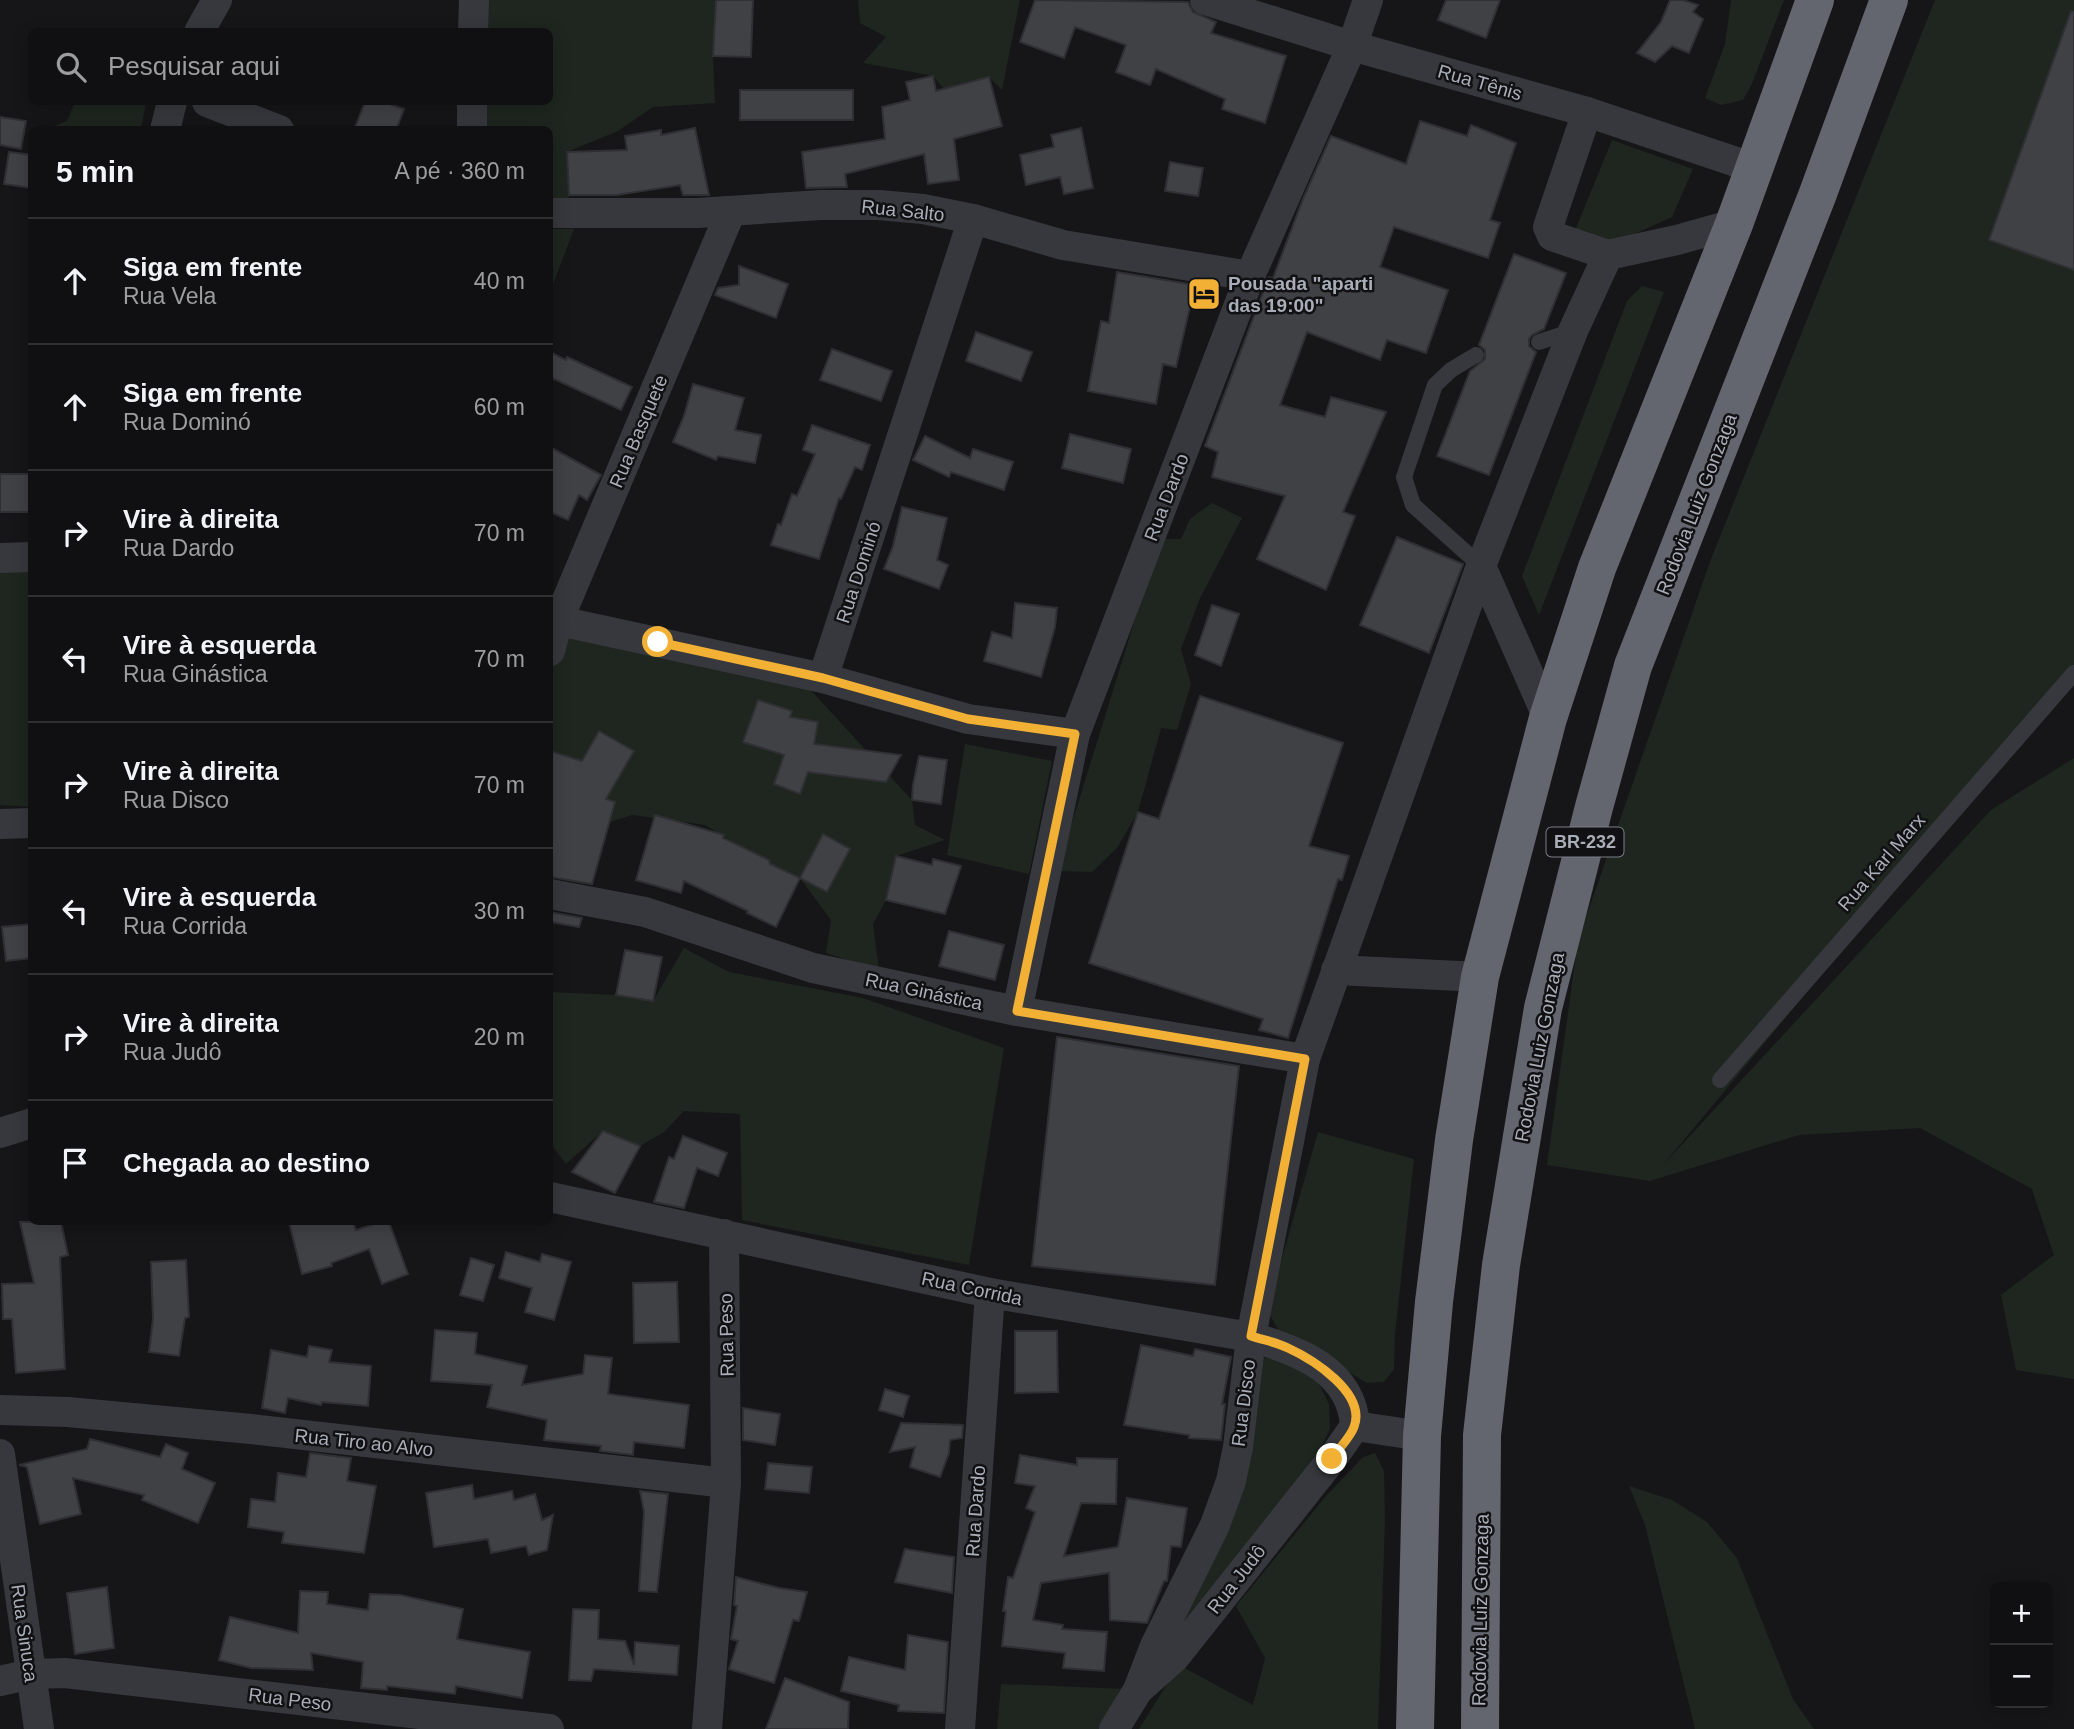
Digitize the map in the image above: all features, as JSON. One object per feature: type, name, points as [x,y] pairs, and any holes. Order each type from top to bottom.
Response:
[{"type":"highway","name":"BR-232","points":[[1415,1729],[1422,1436],[1454,1140],[1480,977],[1548,718],[1597,568],[1734,224],[1815,0]]},
{"type":"highway","name":"Rodovia Luiz Gonzaga","points":[[1480,1729],[1482,1436],[1501,1265],[1542,1008],[1633,666],[1817,197],[1889,0]]},
{"type":"street","points":[[201,28],[217,0]]},
{"type":"street","points":[[473,28],[474,0]]},
{"type":"street","name":"Rua Tênis","points":[[1205,0],[1352,46],[1587,112],[1754,168]]},
{"type":"street","name":"Rua Dardo","points":[[1017,1011],[1075,734],[1251,276],[1352,46],[1368,0]]},
{"type":"street","points":[[166,126],[171,105]]},
{"type":"street","points":[[215,105],[269,126]]},
{"type":"street","points":[[472,105],[472,126]]},
{"type":"street","points":[[1587,112],[1548,227],[1549,232],[1558,239],[1608,255],[1734,224]]},
{"type":"street","name":"Rua Salto","points":[[553,213],[731,211],[821,205],[879,205],[922,209],[972,219],[1063,245],[1251,276]]},
{"type":"street","name":"Rua Basquete","points":[[554,620],[731,211]]},
{"type":"street","name":"Rua Dominó","points":[[823,678],[972,219]]},
{"type":"street","name":"Rua Disco","points":[[1138,1690],[1155,1646],[1215,1525],[1231,1481],[1238,1447],[1251,1336],[1305,1059],[1481,566],[1573,331],[1608,255]]},
{"type":"street","points":[[0,558],[28,557]]},
{"type":"street","points":[[1481,566],[1548,718]]},
{"type":"street","points":[[554,620],[823,678],[968,719],[1075,734]]},
{"type":"street","points":[[0,824],[28,823]]},
{"type":"street","name":"Rua Ginástica","points":[[553,895],[645,912],[813,968],[1017,1011],[1305,1059]]},
{"type":"street","points":[[1336,970],[1480,977]]},
{"type":"street","points":[[0,1133],[28,1124]]},
{"type":"street","name":"Rua Corrida","points":[[553,1198],[990,1293],[1251,1336],[1286,1347],[1320,1366],[1348,1395],[1354,1408],[1355,1426]]},
{"type":"street","name":"Rua Peso","points":[[707,1729],[726,1483],[724,1234]]},
{"type":"street","name":"Rua Dardo","points":[[960,1729],[990,1293]]},
{"type":"street","name":"Rua Tiro ao Alvo","points":[[0,1410],[68,1412],[238,1428],[726,1483]]},
{"type":"street","points":[[1355,1426],[1422,1436]]},
{"type":"street","name":"Rua Judô","points":[[1114,1729],[1138,1690],[1175,1657],[1332,1459],[1355,1426]]},
{"type":"street","name":"Rua Sinuca","points":[[0,1454],[38,1729]]},
{"type":"street","name":"Rua Peso","points":[[0,1682],[31,1674],[65,1673],[549,1729]]},
{"type":"lane","points":[[1539,342],[1573,331]]},
{"type":"lane","points":[[1476,355],[1451,370],[1435,385],[1404,477],[1413,505],[1481,566]]},
{"type":"lane","name":"Rua Karl Marx","points":[[1720,1080],[2074,673]]},
{"type":"shaded area","points":[[482,0],[716,0],[713,56],[715,103],[653,107],[618,131],[567,152],[569,205],[553,205],[553,126],[481,126],[481,105],[553,105],[553,28],[482,28]]},
{"type":"shaded area","points":[[858,0],[1020,0],[1002,90],[989,77],[945,90],[933,76],[863,63],[886,37],[860,23]]},
{"type":"shaded area","points":[[1731,0],[1784,0],[1752,84],[1743,100],[1721,105],[1705,98],[1725,44]]},
{"type":"shaded area","points":[[1935,0],[2074,0],[2074,666],[2050,700],[1663,1165],[1991,810],[2074,758],[2074,1379],[2016,1370],[2001,1295],[2054,1255],[2032,1189],[1920,1128],[1799,1135],[1650,1181],[1547,1165],[1578,940],[1711,559]]},
{"type":"shaded area","points":[[74,105],[145,105],[142,126],[54,126],[67,121]]},
{"type":"shaded area","points":[[1612,140],[1693,169],[1672,217],[1603,248],[1572,238]]},
{"type":"shaded area","points":[[553,229],[574,229],[553,284]]},
{"type":"shaded area","points":[[1642,286],[1664,292],[1539,615],[1522,576],[1627,301]]},
{"type":"shaded area","points":[[1212,503],[1242,518],[1200,598],[1181,649],[1191,684],[1177,730],[1161,728],[1138,812],[1117,848],[1092,872],[1057,871],[1160,539],[1181,539],[1190,519]]},
{"type":"shaded area","points":[[28,557],[28,807],[0,805],[0,558]]},
{"type":"shaded area","points":[[553,620],[794,672],[912,800],[915,825],[945,840],[896,856],[886,900],[873,924],[879,970],[826,953],[831,920],[800,878],[770,864],[705,825],[632,815],[553,840]]},
{"type":"shaded area","points":[[965,744],[1052,761],[1029,874],[947,855]]},
{"type":"shaded area","points":[[684,948],[729,972],[863,998],[1004,1048],[969,1265],[742,1220],[740,1114],[684,1111],[664,1132],[640,1146],[603,1131],[566,1164],[553,1147],[553,992],[616,995],[653,1001]]},
{"type":"shaded area","points":[[1318,1132],[1414,1159],[1395,1334],[1394,1369],[1384,1382],[1367,1383],[1279,1331],[1267,1310]]},
{"type":"shaded area","points":[[1272,1357],[1316,1378],[1329,1404],[1330,1429],[1315,1461],[1161,1652],[1196,1588],[1253,1359]]},
{"type":"shaded area","points":[[1375,1453],[1384,1471],[1385,1521],[1378,1729],[1139,1729],[1179,1665],[1253,1705],[1265,1658],[1236,1606],[1326,1496],[1363,1457]]},
{"type":"shaded area","points":[[1629,1486],[1672,1500],[1707,1522],[1737,1558],[1793,1699],[1814,1729],[1695,1729],[1645,1525]]},
{"type":"shaded area","points":[[1001,1684],[1127,1689],[1105,1729],[997,1729]]},
{"type":"building","points":[[716,0],[753,0],[751,57],[713,56]]},
{"type":"building","points":[[1035,0],[1188,2],[1193,12],[1216,22],[1211,33],[1286,56],[1265,123],[1222,109],[1225,99],[1156,69],[1150,85],[1116,72],[1126,45],[1075,27],[1064,58],[1020,42]]},
{"type":"building","points":[[1446,0],[1500,0],[1486,38],[1438,20]]},
{"type":"building","points":[[1670,0],[1683,0],[1698,5],[1693,12],[1703,19],[1689,53],[1672,46],[1655,62],[1637,53],[1661,22]]},
{"type":"building","points":[[2071,11],[2074,12],[2074,270],[1989,240]]},
{"type":"building","points":[[933,76],[936,91],[989,77],[1002,126],[954,139],[959,180],[928,184],[924,154],[845,174],[847,187],[806,188],[802,152],[885,139],[882,107],[910,100],[906,82]]},
{"type":"building","points":[[740,90],[853,90],[853,120],[740,120]]},
{"type":"building","points":[[364,105],[393,105],[404,109],[398,126],[356,126]]},
{"type":"building","points":[[0,117],[26,121],[21,149],[0,145]]},
{"type":"building","points":[[1420,121],[1467,136],[1471,125],[1516,143],[1490,220],[1500,223],[1488,258],[1394,227],[1380,267],[1448,290],[1426,353],[1387,340],[1380,360],[1307,332],[1280,405],[1325,417],[1331,397],[1386,412],[1343,512],[1355,516],[1326,590],[1257,559],[1285,496],[1212,477],[1218,452],[1205,446],[1268,279],[1273,278],[1331,136],[1406,164]]},
{"type":"building","points":[[695,128],[709,195],[683,195],[680,185],[617,195],[569,195],[567,152],[627,150],[625,136],[661,130],[661,135]]},
{"type":"building","points":[[1081,128],[1093,188],[1064,194],[1060,177],[1026,185],[1020,155],[1054,147],[1051,135]]},
{"type":"building","points":[[9,152],[28,154],[28,187],[4,184]]},
{"type":"building","points":[[1170,162],[1203,168],[1198,196],[1165,191]]},
{"type":"building","points":[[1514,254],[1566,273],[1544,329],[1529,339],[1529,346],[1536,352],[1489,475],[1437,456],[1470,371],[1485,359],[1485,350],[1479,345]]},
{"type":"building","points":[[739,266],[788,284],[776,318],[715,295],[718,288],[739,285]]},
{"type":"building","points":[[1117,272],[1195,285],[1176,367],[1163,364],[1156,404],[1088,391],[1101,321],[1109,323]]},
{"type":"building","points":[[976,332],[1032,352],[1021,381],[966,361]]},
{"type":"building","points":[[832,349],[892,371],[881,401],[820,380]]},
{"type":"building","points":[[553,354],[566,360],[567,357],[632,387],[621,410],[553,378]]},
{"type":"building","points":[[693,384],[744,398],[735,430],[761,435],[755,463],[718,456],[716,460],[673,442]]},
{"type":"building","points":[[812,425],[870,445],[862,470],[855,467],[841,499],[839,498],[819,559],[771,545],[792,494],[797,496],[815,454],[803,450]]},
{"type":"building","points":[[1070,434],[1131,449],[1123,483],[1062,468]]},
{"type":"building","points":[[925,436],[970,458],[973,449],[1013,462],[1004,490],[951,472],[949,477],[913,460]]},
{"type":"building","points":[[553,449],[601,475],[587,500],[579,495],[568,520],[553,513]]},
{"type":"building","points":[[0,474],[28,474],[28,512],[0,512]]},
{"type":"building","points":[[902,507],[947,518],[937,560],[948,565],[939,589],[884,569],[893,546]]},
{"type":"building","points":[[1397,537],[1463,564],[1429,653],[1360,625]]},
{"type":"building","points":[[1015,603],[1057,608],[1055,627],[1041,677],[984,661],[992,632],[1012,638]]},
{"type":"building","points":[[1212,605],[1239,614],[1221,666],[1195,655]]},
{"type":"building","points":[[1200,696],[1343,743],[1309,846],[1349,856],[1342,880],[1338,879],[1288,1038],[1259,1030],[1263,1019],[1089,963],[1138,812],[1159,819]]},
{"type":"building","points":[[758,700],[792,711],[790,717],[818,722],[814,744],[901,755],[886,782],[808,772],[800,794],[774,784],[784,755],[743,742]]},
{"type":"building","points":[[599,731],[634,751],[606,799],[615,802],[592,884],[553,878],[553,752],[582,761]]},
{"type":"building","points":[[919,756],[947,760],[941,804],[912,800]]},
{"type":"building","points":[[655,815],[724,835],[723,838],[800,878],[776,927],[684,881],[681,893],[636,880]]},
{"type":"building","points":[[823,834],[850,849],[827,892],[800,878]]},
{"type":"building","points":[[896,856],[932,865],[933,859],[961,866],[945,914],[886,900]]},
{"type":"building","points":[[553,913],[582,918],[579,927],[553,923]]},
{"type":"building","points":[[28,924],[28,958],[6,961],[2,927]]},
{"type":"building","points":[[949,931],[1004,945],[995,980],[939,966]]},
{"type":"building","points":[[625,950],[662,957],[653,1001],[616,995]]},
{"type":"building","points":[[1057,1037],[1239,1066],[1215,1285],[1032,1266]]},
{"type":"building","points":[[603,1131],[640,1146],[615,1193],[572,1172]]},
{"type":"building","points":[[683,1136],[727,1153],[718,1176],[697,1168],[684,1208],[654,1202],[669,1157],[674,1159]]},
{"type":"building","points":[[20,1222],[28,1222],[28,1225],[62,1225],[68,1255],[60,1257],[65,1369],[16,1373],[12,1319],[3,1319],[2,1284],[34,1283]]},
{"type":"building","points":[[290,1225],[354,1225],[356,1230],[371,1225],[390,1225],[408,1274],[382,1284],[369,1249],[331,1263],[332,1266],[302,1274]]},
{"type":"building","points":[[506,1252],[540,1262],[542,1254],[571,1262],[554,1320],[525,1312],[532,1288],[499,1278]]},
{"type":"building","points":[[471,1258],[494,1265],[483,1301],[460,1295]]},
{"type":"building","points":[[186,1260],[189,1317],[185,1318],[179,1356],[149,1352],[153,1319],[151,1262]]},
{"type":"building","points":[[677,1282],[679,1342],[634,1343],[633,1283]]},
{"type":"building","points":[[435,1330],[477,1333],[475,1354],[527,1366],[522,1385],[583,1374],[585,1355],[612,1358],[608,1394],[689,1405],[684,1448],[634,1442],[633,1455],[600,1451],[601,1446],[544,1440],[547,1420],[487,1407],[492,1385],[431,1381]]},
{"type":"building","points":[[1015,1331],[1057,1331],[1058,1392],[1015,1393]]},
{"type":"building","points":[[1141,1345],[1193,1356],[1195,1349],[1231,1357],[1222,1404],[1225,1404],[1221,1440],[1189,1438],[1189,1435],[1124,1425]]},
{"type":"building","points":[[309,1346],[332,1350],[329,1362],[371,1366],[368,1406],[322,1402],[321,1405],[288,1398],[285,1413],[262,1408],[271,1350],[307,1357]]},
{"type":"building","points":[[885,1389],[909,1396],[903,1417],[879,1410]]},
{"type":"building","points":[[743,1408],[780,1414],[775,1445],[743,1440]]},
{"type":"building","points":[[901,1423],[963,1425],[962,1438],[950,1440],[949,1453],[940,1477],[910,1467],[915,1447],[890,1452]]},
{"type":"building","points":[[90,1439],[160,1457],[166,1444],[188,1453],[182,1469],[215,1483],[198,1523],[142,1500],[144,1495],[73,1478],[81,1514],[40,1524],[27,1467],[19,1465],[87,1449]]},
{"type":"building","points":[[310,1453],[351,1458],[347,1481],[376,1486],[364,1553],[282,1543],[284,1532],[248,1527],[251,1499],[275,1502],[278,1473],[306,1477]]},
{"type":"building","points":[[1020,1455],[1077,1465],[1077,1458],[1117,1459],[1116,1504],[1081,1503],[1064,1556],[1118,1547],[1127,1498],[1187,1508],[1181,1547],[1171,1546],[1167,1581],[1164,1581],[1147,1623],[1110,1620],[1109,1573],[1041,1583],[1033,1620],[1063,1625],[1062,1629],[1107,1632],[1104,1671],[1063,1668],[1065,1653],[1002,1646],[1008,1577],[1013,1578],[1035,1512],[1026,1508],[1035,1486],[1015,1483]]},
{"type":"building","points":[[768,1463],[812,1467],[809,1493],[765,1489]]},
{"type":"building","points":[[472,1485],[474,1499],[512,1491],[514,1500],[535,1494],[542,1520],[553,1515],[547,1550],[529,1555],[526,1546],[491,1553],[488,1539],[434,1547],[426,1493]]},
{"type":"building","points":[[640,1491],[668,1494],[657,1592],[639,1591],[644,1512]]},
{"type":"building","points":[[905,1549],[954,1557],[952,1593],[895,1582]]},
{"type":"building","points":[[736,1577],[807,1592],[799,1621],[793,1620],[774,1683],[729,1669],[738,1641],[731,1639],[737,1606],[734,1605]]},
{"type":"building","points":[[107,1587],[114,1648],[75,1654],[67,1593]]},
{"type":"building","points":[[300,1591],[328,1592],[327,1604],[368,1610],[370,1594],[400,1595],[463,1609],[457,1639],[530,1652],[522,1698],[456,1686],[455,1694],[387,1686],[387,1690],[361,1688],[363,1662],[311,1653],[313,1670],[251,1668],[219,1660],[230,1617],[298,1633]]},
{"type":"building","points":[[573,1609],[599,1610],[598,1639],[625,1641],[634,1665],[635,1642],[679,1646],[677,1675],[594,1669],[591,1681],[569,1680]]},
{"type":"building","points":[[908,1635],[948,1642],[944,1713],[898,1711],[899,1705],[841,1691],[849,1657],[905,1670]]},
{"type":"building","points":[[785,1678],[849,1702],[848,1729],[766,1729]]},
{"type":"place","name":"Pousada \"aparti das 19:00\"","points":[[1204,294]]},
{"type":"route","points":[[658,642],[823,678],[968,719],[1075,734],[1017,1011],[1305,1059],[1251,1336],[1286,1347],[1320,1366],[1348,1395],[1354,1408],[1355,1426],[1332,1459]]}]
